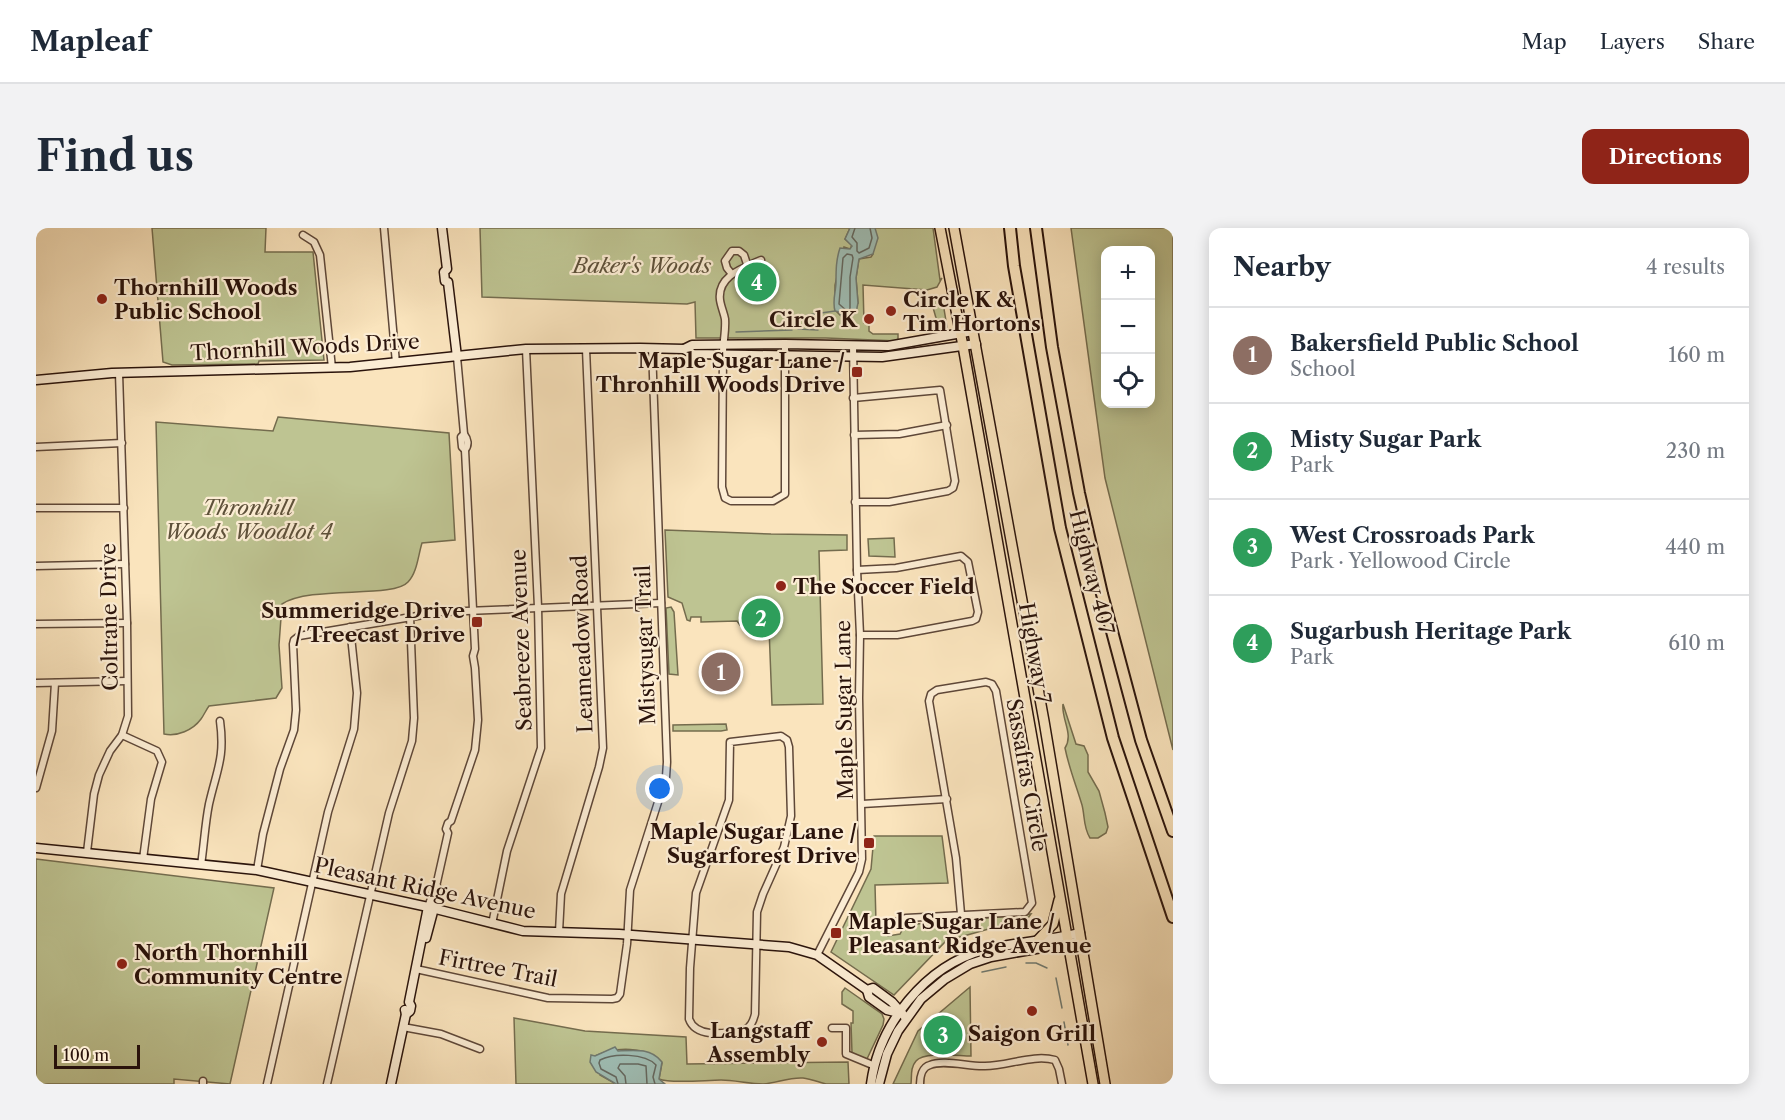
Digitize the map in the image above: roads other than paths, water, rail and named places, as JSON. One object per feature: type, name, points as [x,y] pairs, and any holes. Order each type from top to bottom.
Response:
[{"type":"highway","name":"Highway 407","points":[[1010,228],[1014,266],[1060,528],[1113,738],[1173,917]]},
{"type":"highway","name":"Highway 407","points":[[1036,228],[1052,347],[1079,493],[1102,594],[1141,740],[1173,831]]},
{"type":"highway","points":[[1168,905],[1173,923]]},
{"type":"main road","name":"Highway 7","points":[[940,228],[963,346],[1093,1084]]},
{"type":"main road","name":"Highway 7","points":[[954,228],[1081,937],[1105,1084]]},
{"type":"main road","points":[[1038,940],[1055,919],[1060,892]]},
{"type":"street","points":[[384,228],[396,363]]},
{"type":"street","points":[[391,1084],[406,1014],[406,1004],[409,1002],[421,946],[428,934],[431,908],[437,894],[437,882],[448,832],[446,829],[451,821],[475,750],[478,720],[476,668],[473,660],[475,649],[465,450],[467,437],[464,434],[448,282],[445,281],[444,272],[447,269],[442,228]]},
{"type":"street","points":[[303,235],[313,241],[320,252],[332,368]]},
{"type":"street","points":[[731,273],[725,261],[732,251],[738,251],[744,255],[748,267]]},
{"type":"street","points":[[761,260],[731,273],[720,294],[725,317],[723,487],[725,498],[731,501],[773,501],[785,494],[785,344]]},
{"type":"street","name":"Thornhill Woods Drive","points":[[36,381],[118,373],[332,368],[526,349],[652,348],[684,349],[693,354],[785,344],[888,346],[973,332]]},
{"type":"street","name":"Thornhill Woods Drive","points":[[723,349],[784,354],[882,357],[976,344]]},
{"type":"street","name":"Maple Sugar Lane","points":[[817,955],[859,872],[862,859],[860,635],[853,346]]},
{"type":"street","name":"Mistysugar Trail","points":[[627,935],[630,890],[666,777],[652,348]]},
{"type":"street","name":"Seabreeze Avenue","points":[[492,924],[507,851],[541,748],[538,607],[526,349]]},
{"type":"street","name":"Leameadow Road","points":[[559,932],[561,894],[603,748],[586,349]]},
{"type":"street","name":"Coltrane Drive","points":[[87,852],[94,794],[99,775],[110,751],[122,735],[128,716],[124,508],[118,373]]},
{"type":"street","points":[[853,398],[940,390],[955,481],[953,488],[948,491],[889,502],[855,501]]},
{"type":"street","points":[[854,435],[899,434],[947,425]]},
{"type":"street","points":[[36,447],[122,443]]},
{"type":"street","points":[[36,508],[124,508]]},
{"type":"street","points":[[857,570],[896,568],[961,556],[968,562],[978,612],[976,620],[897,636],[860,635]]},
{"type":"street","points":[[36,566],[125,564]]},
{"type":"street","points":[[257,870],[263,834],[280,769],[294,729],[296,710],[293,653],[294,640],[299,636],[309,632],[410,616],[538,607],[661,603]]},
{"type":"street","points":[[327,1084],[389,813],[411,741],[414,718],[410,616]]},
{"type":"street","points":[[36,624],[127,623]]},
{"type":"street","points":[[267,1084],[328,812],[354,729],[357,693],[350,627]]},
{"type":"street","points":[[36,683],[127,681]]},
{"type":"street","name":"Sassafras Circle","points":[[889,925],[906,918],[1025,912],[1032,903],[996,691],[992,684],[986,682],[937,690],[931,694],[929,701],[956,858],[961,914]]},
{"type":"street","points":[[36,788],[52,730],[55,683]]},
{"type":"street","points":[[201,865],[209,805],[222,758],[223,743],[220,721]]},
{"type":"street","points":[[122,735],[157,751],[162,762],[151,799],[143,859]]},
{"type":"street","points":[[780,736],[787,740],[789,747],[791,816],[784,847],[757,912],[756,943],[755,1014],[750,1026],[744,1031],[733,1032],[700,1031],[691,1025],[689,1018],[696,893],[729,800],[730,742],[780,736]]},
{"type":"street","points":[[862,804],[947,799]]},
{"type":"street","name":"Pleasant Ridge Avenue","points":[[36,848],[257,870],[431,908],[523,932],[627,935],[789,947],[817,955],[867,990],[869,998],[887,1010],[903,1015]]},
{"type":"street","name":"Firtree Trail","points":[[416,969],[548,998],[612,999],[617,998],[622,987],[627,935]]},
{"type":"street","points":[[871,1084],[880,1048],[891,1023],[945,979],[970,964],[1081,937]]},
{"type":"street","points":[[879,1084],[887,1054],[915,993],[943,970],[982,951],[1038,940],[1067,940]]},
{"type":"street","points":[[403,1027],[441,1034],[480,1049]]},
{"type":"street","points":[[832,1028],[846,1028],[846,1054],[875,1066]]},
{"type":"street","points":[[920,1084],[920,1076],[924,1069],[932,1064],[985,1066],[1045,1058],[1055,1060],[1062,1084]]},
{"type":"water","points":[[850,228],[875,228],[878,238],[873,254],[859,259],[856,278],[858,303],[856,313],[845,323],[839,312],[835,311],[834,300],[840,248],[850,249],[852,246],[845,239]]},
{"type":"water","points":[[615,1047],[618,1051],[642,1051],[658,1057],[662,1062],[659,1079],[665,1084],[616,1084],[596,1072],[590,1062],[591,1055],[595,1056]]},
{"type":"waterway","points":[[807,315],[835,311]]},
{"type":"waterway","points":[[798,329],[818,330]]},
{"type":"waterway","points":[[736,332],[792,330]]},
{"type":"waterway","points":[[1026,963],[1036,963],[1047,968]]},
{"type":"waterway","points":[[982,972],[1006,967]]},
{"type":"waterway","points":[[1056,978],[1062,1008]]},
{"type":"waterway","points":[[1064,1022],[1068,1045]]},
{"type":"place","name":"Sugarbush Heritage Park","points":[[757,282]]},
{"type":"place","name":"Thornhill Woods Public School","points":[[102,299]]},
{"type":"place","name":"Circle K & Tim Hortons","points":[[891,311]]},
{"type":"place","name":"Circle K","points":[[869,319]]},
{"type":"place","name":"Maple Sugar Lane / Thronhill Woods Drive","points":[[857,372]]},
{"type":"place","name":"The Soccer Field","points":[[781,586]]},
{"type":"place","name":"Misty Sugar Park","points":[[761,618]]},
{"type":"place","name":"Summeridge Drive / Treecast Drive","points":[[477,622]]},
{"type":"place","name":"Bakersfield Public School","points":[[721,672]]},
{"type":"place","name":"Maple Sugar Lane / Sugarforest Drive","points":[[869,843]]},
{"type":"place","name":"Maple Sugar Lane / Pleasant Ridge Avenue","points":[[836,933]]},
{"type":"place","name":"North Thornhill Community Centre","points":[[122,964]]},
{"type":"place","name":"Saigon Grill","points":[[1032,1011]]},
{"type":"place","name":"West Crossroads Park","points":[[943,1035]]},
{"type":"place","name":"Langstaff Assembly","points":[[822,1042]]},
{"type":"park label","name":"Baker's Woods","points":[[642,265]]},
{"type":"park label","name":"Thronhill Woods Woodlot 4","points":[[248,519]]}]
